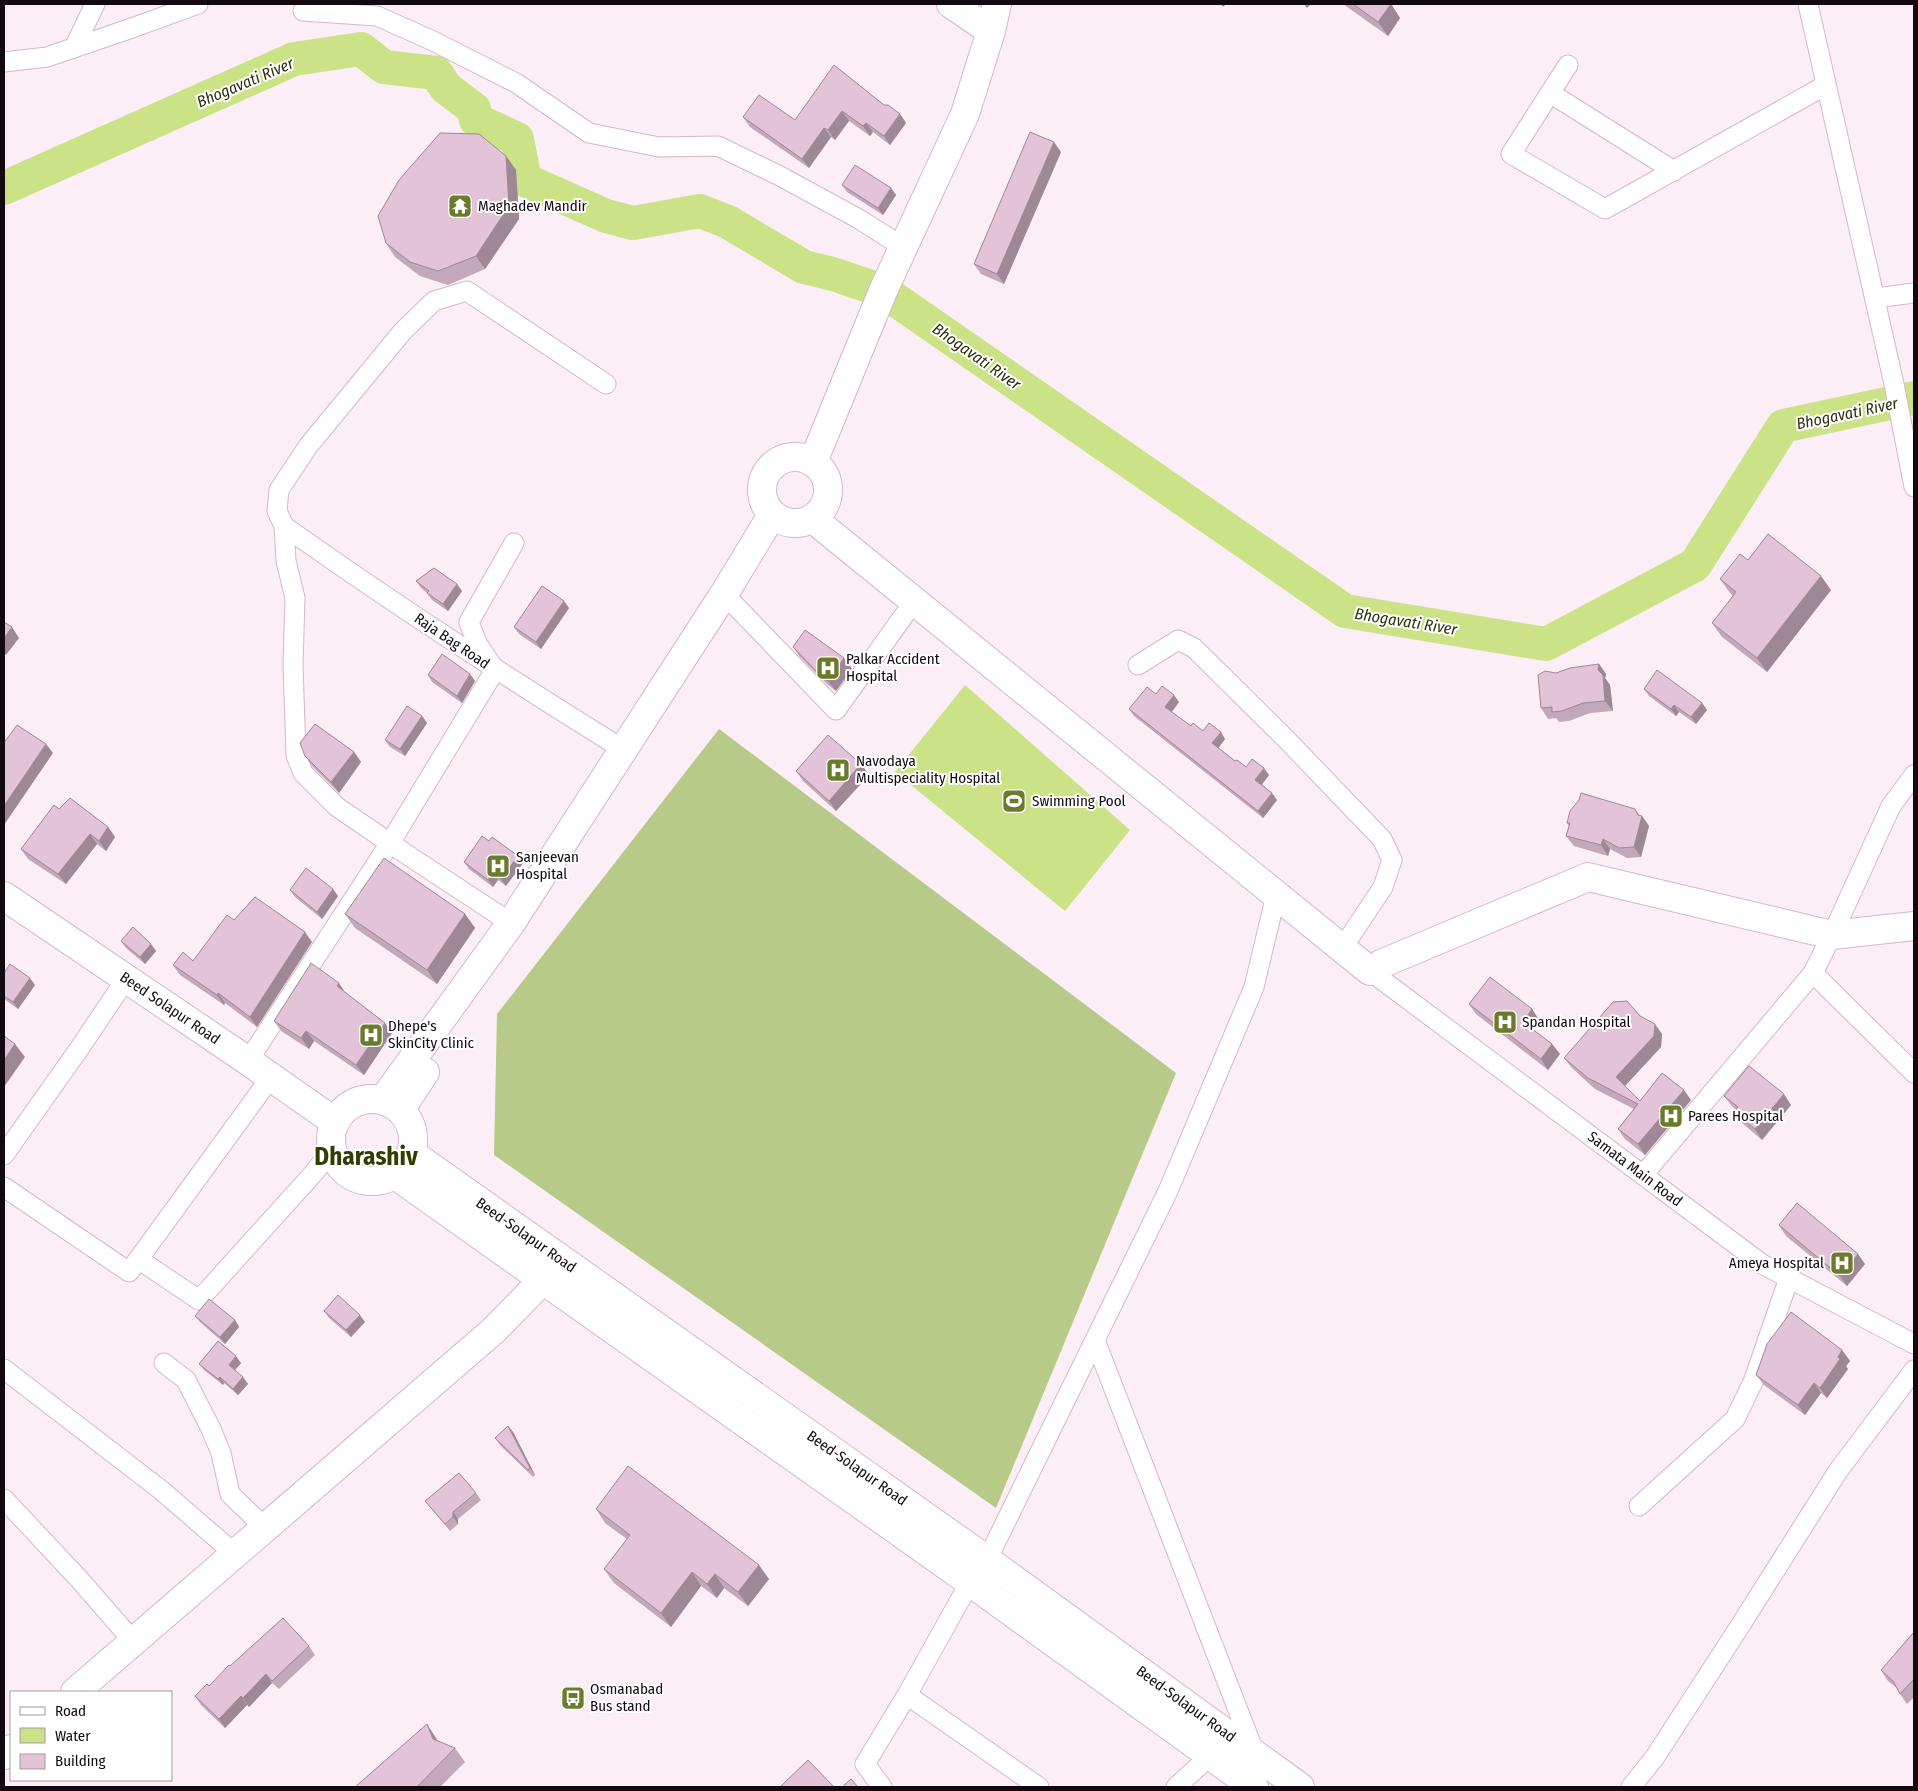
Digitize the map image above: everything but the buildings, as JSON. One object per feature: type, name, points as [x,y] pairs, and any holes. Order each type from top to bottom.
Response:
[{"type":"main road","points":[[951,4],[991,31]]},
{"type":"main road","points":[[813,462],[883,291],[965,114],[991,31],[997,4]]},
{"type":"main road","points":[[792,457],[803,458],[813,462],[821,470],[828,485],[826,501],[817,515],[803,523],[792,524],[776,518],[765,506],[761,496],[763,480],[772,466],[781,460],[792,457]]},
{"type":"main road","points":[[817,515],[915,600],[1276,895],[1376,967]]},
{"type":"main road","points":[[817,515],[1350,938],[1376,967]]},
{"type":"main road","points":[[392,1105],[727,597],[776,518]]},
{"type":"main road","points":[[392,1105],[624,750],[727,597]]},
{"type":"main road","points":[[1376,967],[1588,877],[1832,935],[1914,926]]},
{"type":"main road","name":"Beed Solapur Road","points":[[4,896],[335,1122]]},
{"type":"main road","points":[[369,1099],[392,1105],[406,1116],[412,1128],[413,1141],[411,1153],[405,1165],[384,1179],[371,1181],[358,1179],[342,1168],[332,1150],[331,1136],[335,1122],[344,1110],[355,1102],[369,1099]]},
{"type":"main road","name":"Beed-Solapur Road","points":[[411,1153],[987,1560],[1300,1787]]},
{"type":"main road","name":"Beed-Solapur Road","points":[[394,1174],[970,1582],[1254,1787]]},
{"type":"main road","points":[[76,1691],[493,1331],[543,1280]]},
{"type":"street","points":[[74,48],[95,4]]},
{"type":"street","points":[[4,62],[47,57],[198,4]]},
{"type":"street","points":[[1808,4],[1914,486]]},
{"type":"street","points":[[303,11],[377,16],[431,40],[516,83],[589,132],[659,147],[718,146],[778,175],[859,219],[903,247]]},
{"type":"street","points":[[1568,65],[1511,154],[1606,209],[1826,85]]},
{"type":"street","points":[[1550,93],[1674,170]]},
{"type":"street","points":[[511,923],[332,802],[303,773],[296,755],[293,665],[295,598],[286,561],[284,526],[277,511],[279,490],[309,445],[403,331],[434,301],[467,290],[606,384]]},
{"type":"street","points":[[1874,298],[1914,293]]},
{"type":"street","name":"Raja Bag Road","points":[[284,526],[360,580],[495,670],[624,750]]},
{"type":"street","points":[[248,1061],[390,843],[495,670],[477,643],[470,622],[514,544]]},
{"type":"street","points":[[727,597],[836,710],[915,600]]},
{"type":"street","points":[[1138,664],[1178,640],[1194,648],[1286,739],[1382,839],[1392,860],[1383,887],[1350,938]]},
{"type":"street","points":[[1643,1175],[1813,973],[1890,806],[1914,775]]},
{"type":"street","points":[[987,1560],[1168,1191],[1254,987],[1276,895]]},
{"type":"street","name":"Samata Main Road","points":[[1376,967],[1643,1175],[1762,1264],[1914,1344]]},
{"type":"street","points":[[1813,973],[1914,1073]]},
{"type":"street","points":[[4,1155],[79,1049],[126,978]]},
{"type":"street","points":[[4,1187],[129,1272],[270,1077]]},
{"type":"street","points":[[138,1259],[199,1300],[312,1175],[332,1150]]},
{"type":"street","points":[[1639,1506],[1735,1419],[1753,1382],[1789,1278]]},
{"type":"street","points":[[1095,1340],[1256,1754]]},
{"type":"street","points":[[164,1363],[186,1380],[211,1428],[221,1453],[230,1494],[265,1528]]},
{"type":"street","points":[[4,1369],[160,1490],[235,1554]]},
{"type":"street","points":[[1631,1787],[1655,1757],[1682,1716],[1838,1471],[1914,1370]]},
{"type":"street","points":[[4,1499],[79,1579],[133,1641]]},
{"type":"street","points":[[882,1787],[865,1764],[970,1582]]},
{"type":"street","points":[[907,1694],[1039,1787]]},
{"type":"street","points":[[1176,1787],[1210,1756]]},
{"type":"shaded area","points":[[719,729],[1176,1073],[996,1508],[494,1155],[497,1014]]},
{"type":"water","name":"Swimming Pool","points":[[965,685],[1130,830],[1065,911],[895,772]]},
{"type":"waterway","name":"Bhogavati River","points":[[4,188],[294,59],[361,49],[384,67],[436,73],[446,88],[474,109],[476,120],[517,139],[525,180],[606,216],[633,223],[700,211],[728,222],[804,267],[833,274],[883,291],[1345,611],[1546,644],[1695,565],[1783,426],[1914,398]]},
{"type":"place","name":"Maghadev Mandir","points":[[460,206]]},
{"type":"place","name":"Palkar Accident Hospital","points":[[828,668]]},
{"type":"place","name":"Navodaya Multispeciality Hospital","points":[[838,770]]},
{"type":"place","name":"Swimming Pool","points":[[1014,801]]},
{"type":"place","name":"Sanjeevan Hospital","points":[[498,866]]},
{"type":"place","name":"Spandan Hospital","points":[[1505,1022]]},
{"type":"place","name":"Dhepe's SkinCity Clinic","points":[[371,1035]]},
{"type":"place","name":"Parees Hospital","points":[[1671,1116]]},
{"type":"place","name":"Ameya Hospital","points":[[1842,1263]]},
{"type":"place","name":"Osmanabad Bus stand","points":[[573,1698]]},
{"type":"district","name":"Dharashiv","points":[[366,1156]]}]
